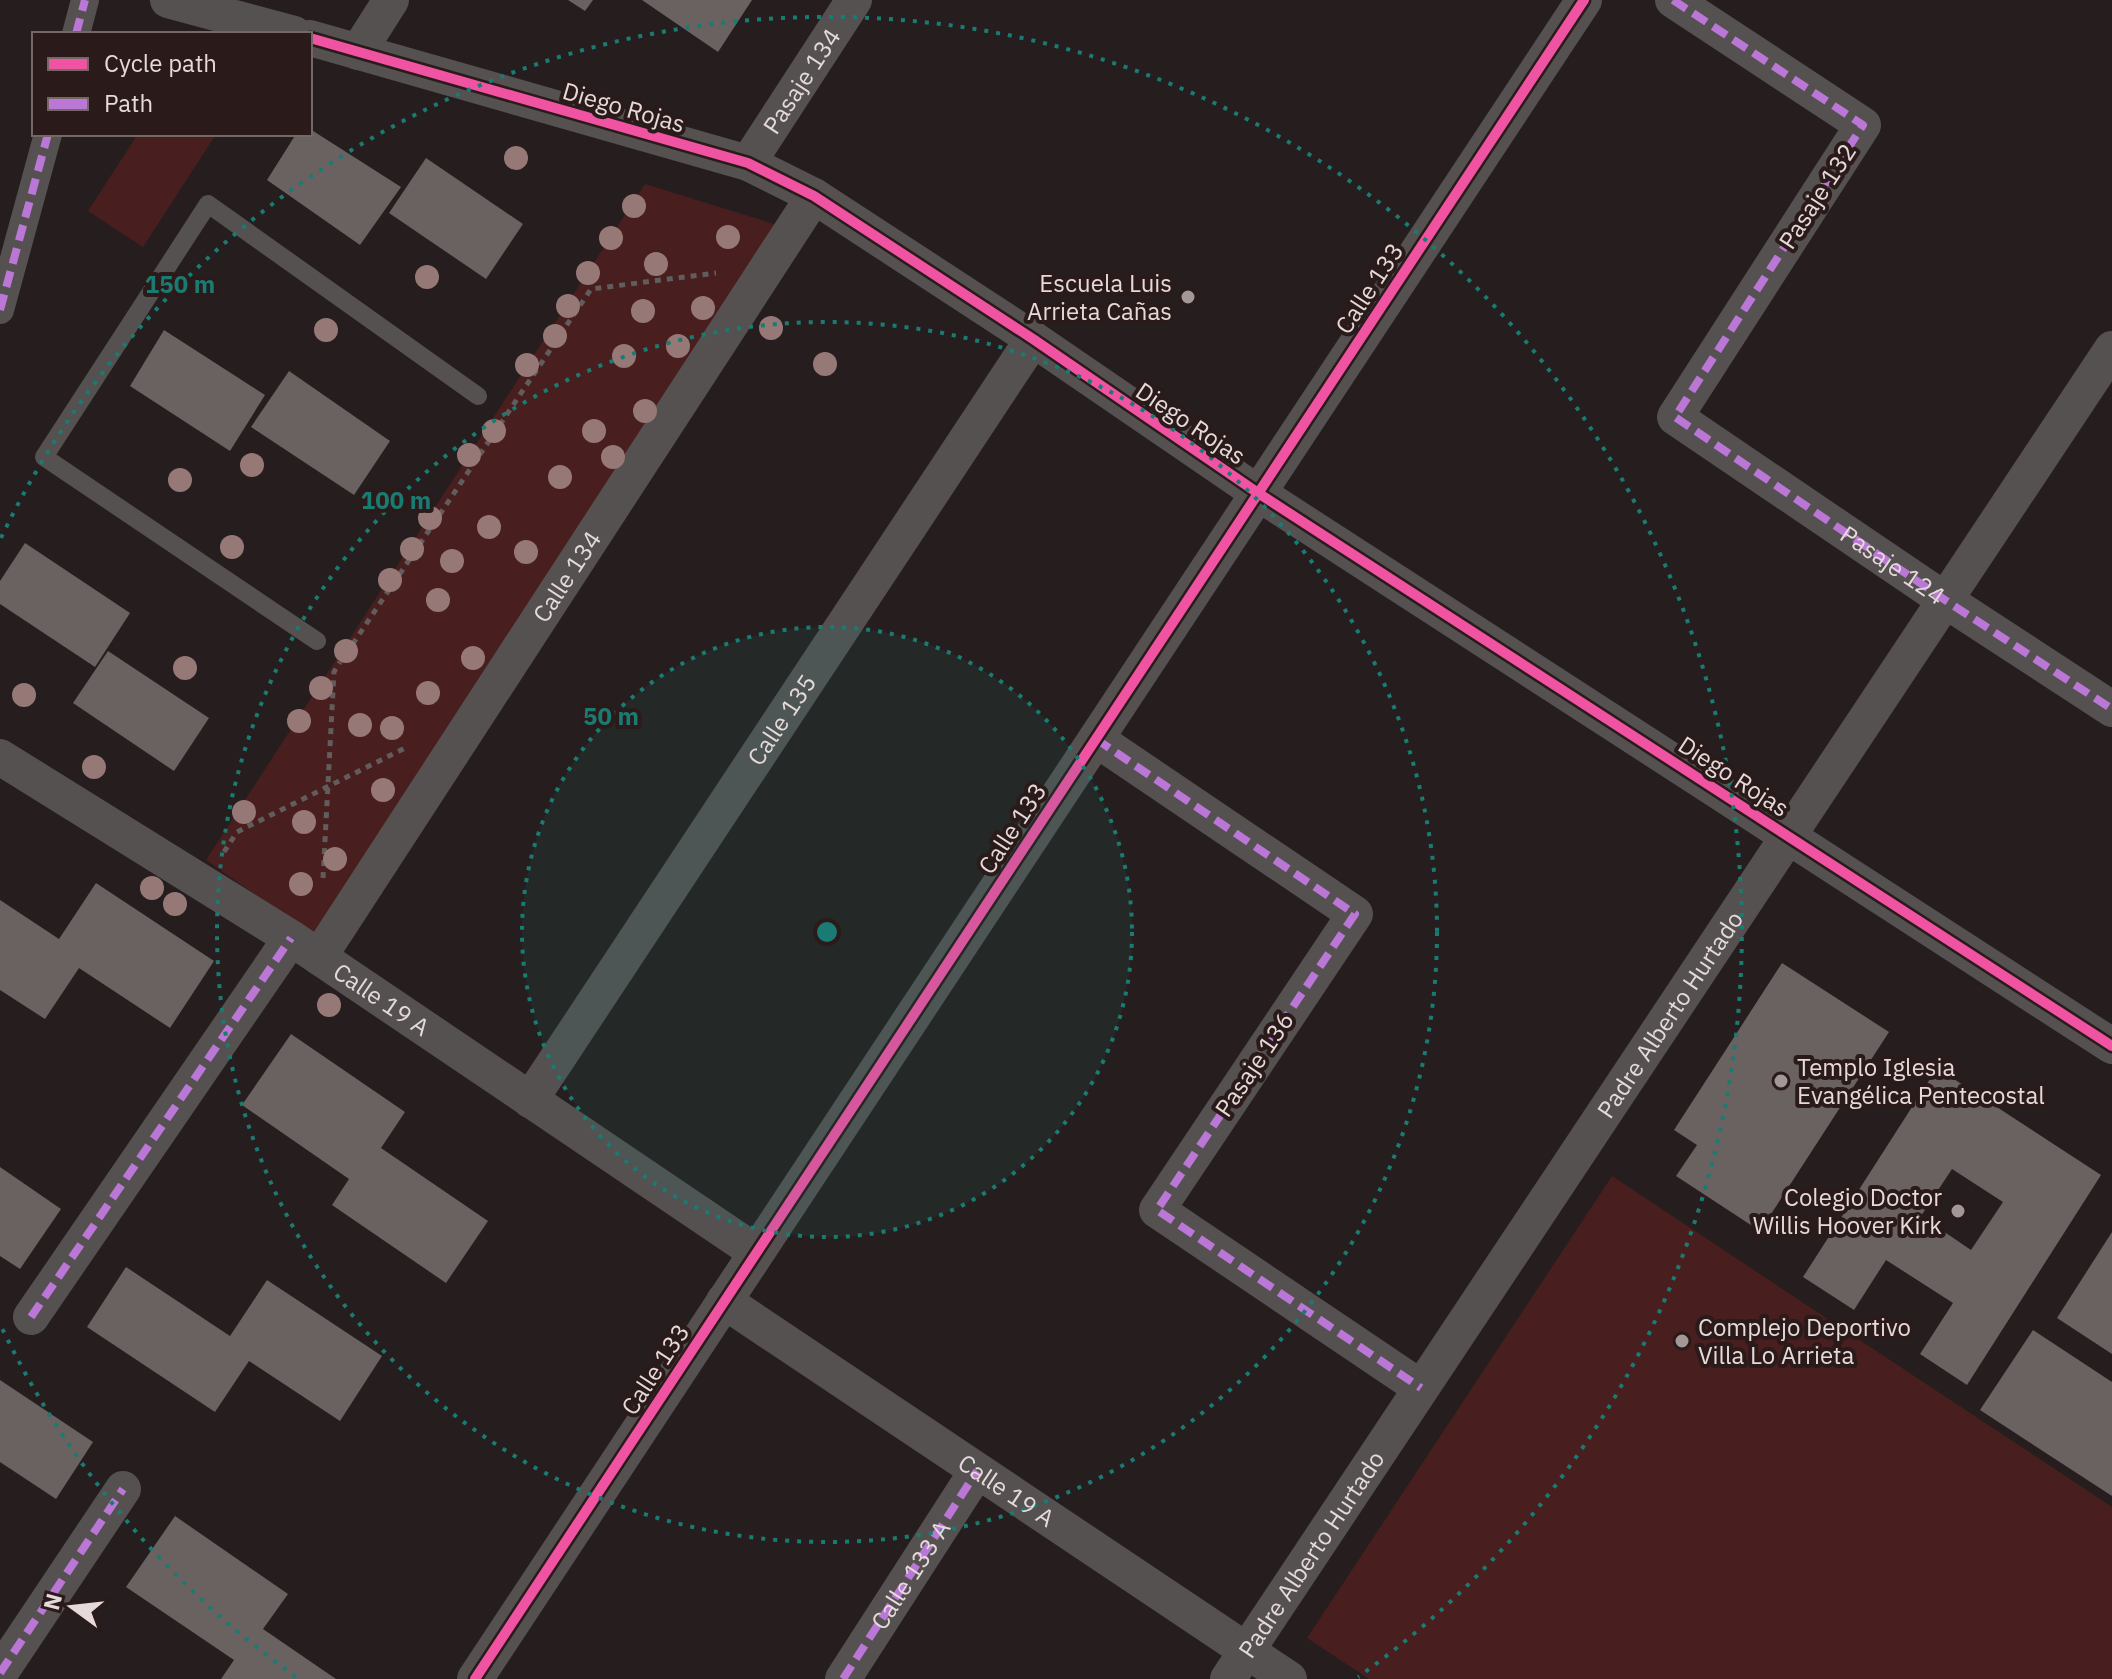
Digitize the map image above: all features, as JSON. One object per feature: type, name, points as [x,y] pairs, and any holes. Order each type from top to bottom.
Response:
[{"type":"street","points":[[77,32],[85,0]]},
{"type":"street","points":[[168,0],[287,32]]},
{"type":"street","points":[[358,52],[391,0]]},
{"type":"street","name":"Pasaje 134","points":[[748,163],[854,0]]},
{"type":"street","name":"Calle 133","points":[[475,1679],[1584,0]]},
{"type":"street","name":"Pasaje 132","points":[[1673,0],[1863,125],[1675,417]]},
{"type":"street","name":"Diego Rojas","points":[[312,39],[748,163],[814,196],[1033,339],[1258,493],[2112,1046]]},
{"type":"street","points":[[0,310],[47,136]]},
{"type":"street","name":"Calle 134","points":[[31,1317],[305,947],[814,196]]},
{"type":"street","name":"Calle 135","points":[[530,1100],[1033,339]]},
{"type":"street","name":"Padre Alberto Hurtado","points":[[1237,1665],[2112,349]]},
{"type":"street","name":"Pasaje 124","points":[[1675,417],[2112,709]]},
{"type":"street","name":"Pasaje 136","points":[[1096,739],[1355,914],[1157,1210],[1421,1388]]},
{"type":"street","name":"Calle 19 A","points":[[0,757],[305,947],[756,1252]]},
{"type":"street","name":"Calle 19 A","points":[[724,1301],[977,1471],[1237,1665],[1289,1679]]},
{"type":"street","name":"Calle 133 A","points":[[843,1679],[977,1471]]},
{"type":"street","points":[[0,1673],[123,1489]]},
{"type":"lane","points":[[317,641],[44,457],[208,204],[478,396]]},
{"type":"path","points":[[323,879],[334,672],[591,289],[769,266]]},
{"type":"path","points":[[204,884],[237,832],[410,746]]},
{"type":"shaded area","points":[[137,136],[215,136],[143,247],[88,211]]},
{"type":"shaded area","points":[[645,184],[784,227],[318,939],[206,860]]},
{"type":"shaded area","name":"Complejo Deportivo Villa Lo Arrieta","points":[[1612,1176],[2112,1507],[2112,1679],[1369,1679],[1307,1638]]},
{"type":"building","points":[[568,0],[593,0],[585,11]]},
{"type":"building","points":[[642,0],[752,0],[718,52]]},
{"type":"building","points":[[312,130],[401,187],[360,245],[267,180],[295,136],[312,136]]},
{"type":"building","points":[[426,158],[523,224],[486,279],[389,213]]},
{"type":"building","points":[[164,330],[265,395],[230,451],[130,386]]},
{"type":"building","points":[[289,371],[390,441],[354,495],[251,427]]},
{"type":"building","points":[[25,543],[130,613],[95,667],[0,604],[0,581]]},
{"type":"building","points":[[108,651],[209,718],[174,771],[73,703]]},
{"type":"building","points":[[96,883],[214,961],[170,1028],[79,968],[45,1019],[0,990],[0,900],[59,939]]},
{"type":"building","name":"Templo Iglesia Evangélica Pentecostal","points":[[1782,963],[1889,1032],[1760,1231],[1676,1176],[1697,1145],[1674,1130]]},
{"type":"building","points":[[291,1034],[405,1112],[381,1148],[488,1221],[446,1283],[332,1205],[349,1179],[242,1105]]},
{"type":"building","points":[[1937,1068],[2101,1175],[1967,1385],[1920,1354],[1953,1303],[1886,1260],[1854,1310],[1803,1277]],"holes":[[[1952,1169],[2003,1202],[1971,1250],[1921,1216]]]},
{"type":"building","points":[[0,1167],[61,1209],[20,1269],[0,1256]]},
{"type":"building","points":[[2112,1232],[2112,1354],[2057,1318]]},
{"type":"building","points":[[126,1267],[230,1336],[267,1280],[382,1356],[340,1421],[249,1361],[215,1412],[87,1327]]},
{"type":"building","points":[[2033,1330],[2112,1382],[2112,1496],[1980,1410]]},
{"type":"building","points":[[0,1380],[93,1442],[56,1499],[0,1462]]},
{"type":"building","points":[[175,1516],[288,1594],[263,1629],[336,1679],[221,1679],[234,1660],[126,1587]]},
{"type":"marked path","points":[[77,32],[85,0]]},
{"type":"marked path","points":[[1673,0],[1863,125],[1675,417],[2112,709]]},
{"type":"marked path","points":[[0,310],[47,136]]},
{"type":"marked path","points":[[1096,739],[1355,914],[1157,1210],[1421,1388]]},
{"type":"marked path","points":[[31,1317],[291,938]]},
{"type":"marked path","points":[[843,1679],[977,1471]]},
{"type":"marked path","points":[[0,1673],[123,1489]]},
{"type":"cycle path","points":[[475,1679],[1584,0]]},
{"type":"cycle path","points":[[312,39],[748,163],[814,196],[1033,339],[1258,493],[2112,1046]]},
{"type":"place","name":"Escuela Luis Arrieta Cañas","points":[[1188,297]]},
{"type":"place","name":"Templo Iglesia Evangélica Pentecostal","points":[[1781,1081]]},
{"type":"place","name":"Colegio Doctor Willis Hoover Kirk","points":[[1958,1211]]},
{"type":"place","name":"Complejo Deportivo Villa Lo Arrieta","points":[[1682,1341]]}]
